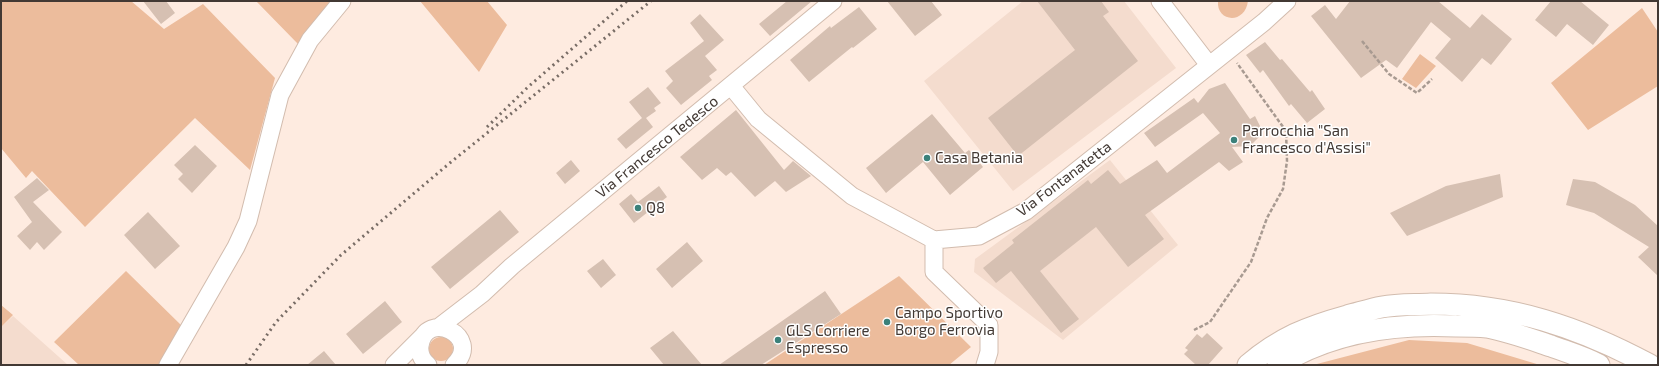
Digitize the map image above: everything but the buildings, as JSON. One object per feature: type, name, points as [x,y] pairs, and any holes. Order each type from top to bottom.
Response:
[{"type":"main road","points":[[1248,365],[1264,351],[1292,334],[1340,318],[1383,307],[1462,304],[1501,309],[1538,318],[1596,338],[1650,365]]},
{"type":"main road","points":[[1278,365],[1294,355],[1346,336],[1388,327],[1437,325],[1486,327],[1593,362]]},
{"type":"street","points":[[168,365],[236,247],[248,221],[280,95],[310,40],[342,1]]},
{"type":"street","name":"Via Francesco Tedesco","points":[[394,365],[428,331],[439,327],[482,294],[512,266],[732,86],[833,1]]},
{"type":"street","points":[[1160,1],[1209,65]]},
{"type":"street","name":"Via Fontanatetta","points":[[934,240],[979,236],[1026,212],[1264,22],[1287,1]]},
{"type":"street","points":[[732,86],[758,119],[852,196],[934,240],[934,272],[989,324],[989,352],[985,365]]},
{"type":"street","name":"Via Francesco Tedesco","points":[[454,365],[461,356],[460,342],[464,322],[482,294]]},
{"type":"street","points":[[439,327],[450,329],[460,342],[469,365]]},
{"type":"street","points":[[424,336],[420,349],[421,356],[428,365]]},
{"type":"path","points":[[1362,41],[1389,74],[1417,93],[1432,79]]},
{"type":"path","points":[[1194,330],[1210,322],[1251,262],[1266,218],[1283,189],[1287,161],[1286,130],[1228,50]]},
{"type":"shaded area","points":[[1,1],[131,1],[164,29],[203,4],[275,78],[250,170],[195,118],[85,227],[32,171],[26,178],[1,148]]},
{"type":"shaded area","points":[[256,1],[332,1],[298,44]]},
{"type":"shaded area","points":[[420,1],[487,1],[507,25],[479,72]]},
{"type":"shaded area","points":[[1023,1],[1124,1],[1176,68],[1013,191],[924,81]]},
{"type":"shaded area","points":[[1218,1],[1248,1],[1246,9],[1242,14],[1231,18],[1226,17],[1221,13]]},
{"type":"shaded area","points":[[1642,8],[1658,32],[1658,86],[1588,130],[1551,83]]},
{"type":"shaded area","points":[[1420,54],[1436,66],[1416,88],[1402,79]]},
{"type":"shaded area","points":[[1110,160],[1178,245],[1063,340],[974,272],[975,259]]},
{"type":"shaded area","points":[[126,271],[182,326],[159,365],[79,365],[54,342]]},
{"type":"shaded area","name":"Campo Sportivo Borgo Ferrovia","points":[[899,276],[971,347],[949,365],[764,365]]},
{"type":"shaded area","points":[[1,305],[13,315],[1,327]]},
{"type":"shaded area","points":[[13,316],[68,365],[1,365],[1,327]]},
{"type":"shaded area","points":[[441,337],[450,340],[453,349],[450,358],[441,361],[432,358],[429,349],[432,340]]},
{"type":"shaded area","points":[[1409,340],[1467,343],[1540,365],[1313,365]]},
{"type":"railway","points":[[487,127],[528,87],[627,1]]},
{"type":"railway","points":[[246,365],[276,322],[341,255],[451,162],[651,1]]},
{"type":"place","name":"Parrocchia \"San Francesco d'Assisi\"","points":[[1234,140]]},
{"type":"place","name":"Casa Betania","points":[[927,158]]},
{"type":"place","name":"Q8","points":[[638,208]]},
{"type":"place","name":"Campo Sportivo Borgo Ferrovia","points":[[887,322]]},
{"type":"place","name":"GLS Corriere Espresso","points":[[778,340]]}]
